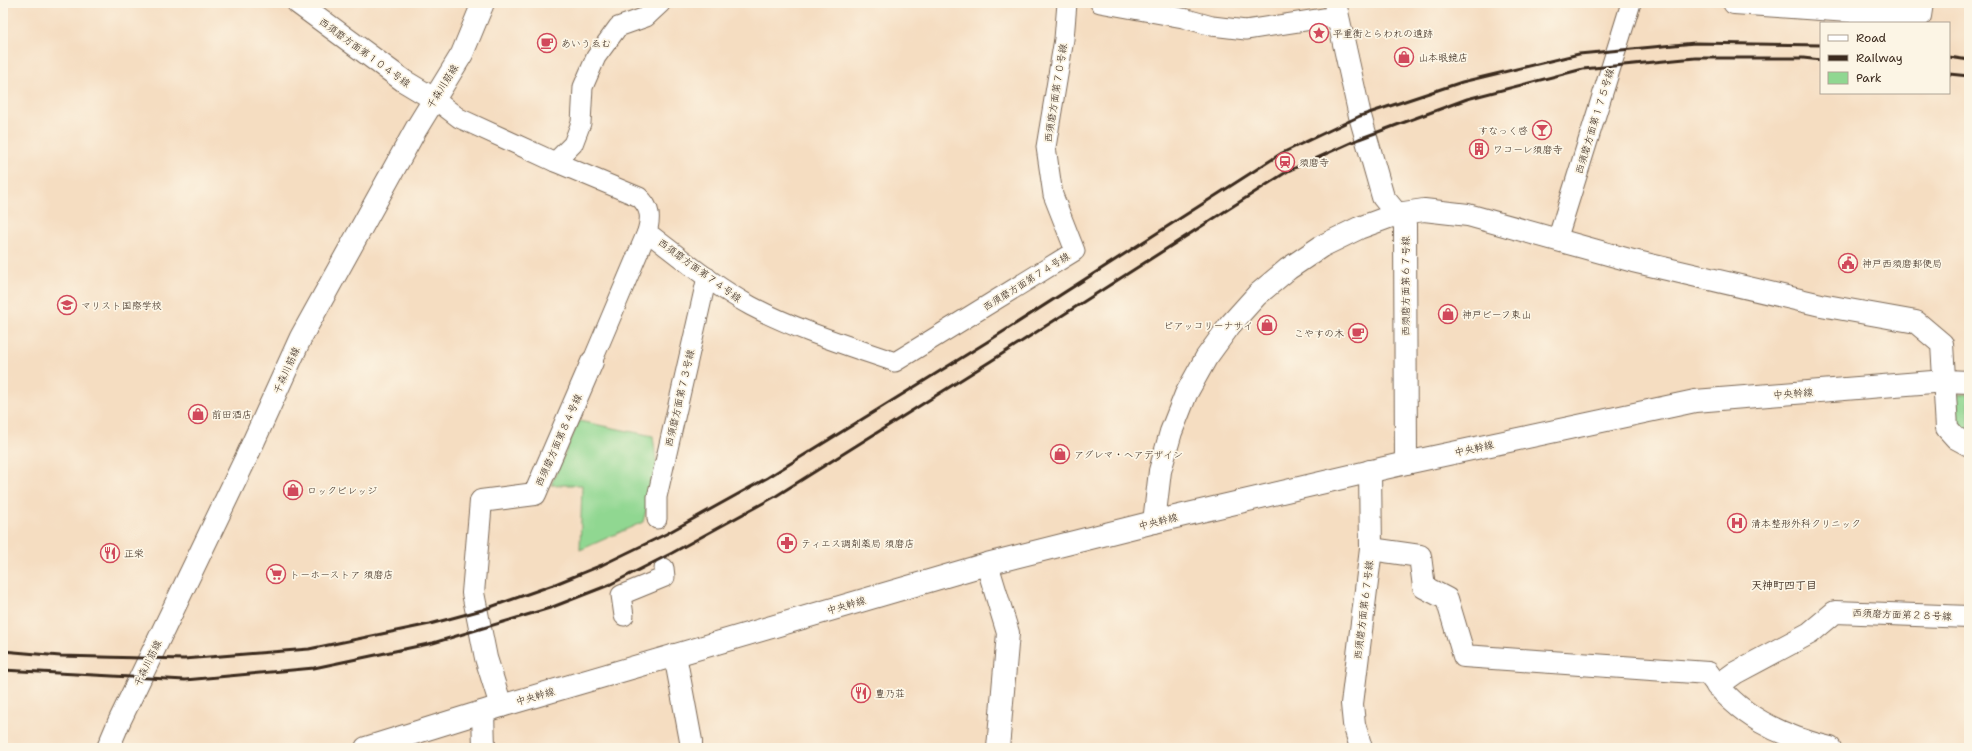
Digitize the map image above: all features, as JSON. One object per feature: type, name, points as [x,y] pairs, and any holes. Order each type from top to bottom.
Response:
[{"type":"street","name":"西須磨方面第１０４号線","points":[[298,3],[404,81],[434,99]]},
{"type":"street","name":"千森川筋線","points":[[108,748],[119,722],[247,456],[301,337],[434,99],[462,54],[483,3]]},
{"type":"street","points":[[1734,3],[1921,10]]},
{"type":"street","name":"西須磨方面第６７号線","points":[[1336,9],[1361,123],[1380,190],[1383,197],[1405,224],[1406,462]]},
{"type":"street","points":[[1154,522],[1160,471],[1171,432],[1186,394],[1206,358],[1230,325],[1257,295],[1294,265],[1322,246],[1359,228],[1397,214],[1424,210],[1468,215],[1633,260],[1821,305],[1916,322],[1942,344],[1947,428],[1956,438],[1969,445]]},
{"type":"street","name":"西須磨方面第８４号線","points":[[484,748],[492,709],[486,658],[473,593],[481,501],[535,494],[592,362]]},
{"type":"street","name":"中央幹線","points":[[366,748],[492,709],[987,564],[1154,522],[1406,462],[1695,401],[1945,381],[1969,382]]},
{"type":"street","name":"西須磨方面第６７号線","points":[[1361,748],[1354,724],[1352,704],[1371,549],[1370,471]]},
{"type":"street","points":[[1371,549],[1420,556],[1424,587],[1447,599],[1464,656],[1708,673],[1716,686],[1722,692],[1756,720],[1790,737],[1830,748]]},
{"type":"street","points":[[987,564],[1008,633],[998,748]]},
{"type":"street","name":"西須磨方面第２８号線","points":[[1716,686],[1735,673],[1810,633],[1835,612],[1969,617]]},
{"type":"street","points":[[675,655],[691,748]]},
{"type":"lane","points":[[555,162],[572,144],[575,137],[580,123],[583,87],[596,57],[618,27],[646,17],[661,3]]},
{"type":"lane","name":"西須磨方面第７０号線","points":[[1066,3],[1064,39],[1046,147],[1053,195],[1075,251]]},
{"type":"lane","points":[[1100,3],[1183,18],[1212,26],[1246,30],[1336,9]]},
{"type":"lane","name":"西須磨方面第１７５号線","points":[[1557,240],[1631,3]]},
{"type":"lane","points":[[434,99],[459,118],[555,162],[639,197],[646,203],[650,211],[650,222],[647,232]]},
{"type":"lane","name":"西須磨方面第７４号線","points":[[647,232],[707,277],[750,305],[796,328],[895,362],[1075,251]]},
{"type":"lane","name":"西須磨方面第８４号線","points":[[592,362],[647,232]]},
{"type":"lane","name":"西須磨方面第７３号線","points":[[657,519],[657,497],[707,277]]},
{"type":"lane","points":[[624,616],[620,595],[665,577],[664,568]]},
{"type":"green space","points":[[1956,394],[1969,394],[1969,438],[1947,428]]},
{"type":"green space","points":[[579,421],[653,436],[657,468],[643,522],[580,550],[582,485],[551,485]]},
{"type":"railway","points":[[3,651],[60,656],[184,659],[309,649],[430,624],[482,610],[553,585],[602,565],[666,534],[767,478],[987,342],[1282,153],[1360,116],[1462,82],[1579,54],[1695,43],[1820,45]]},
{"type":"railway","points":[[1950,57],[1969,60]]},
{"type":"railway","points":[[3,670],[185,680],[314,668],[433,643],[550,608],[609,585],[672,553],[776,496],[991,361],[1288,171],[1359,139],[1467,99],[1583,69],[1695,58],[1803,58],[1820,60]]},
{"type":"railway","points":[[1950,74],[1969,76]]},
{"type":"place","name":"平重衡とらわれの遺跡","points":[[1319,33]]},
{"type":"place","name":"あいうゑむ","points":[[547,43]]},
{"type":"place","name":"山本眼鏡店","points":[[1404,57]]},
{"type":"place","name":"すなっく啓","points":[[1542,130]]},
{"type":"place","name":"ワコーレ須磨寺","points":[[1479,149]]},
{"type":"place","name":"須磨寺","points":[[1285,162]]},
{"type":"place","name":"神戸西須磨郵便局","points":[[1848,263]]},
{"type":"place","name":"マリスト国際学校","points":[[67,305]]},
{"type":"place","name":"神戸ビーフ東山","points":[[1448,314]]},
{"type":"place","name":"ピアッコリーナサイ","points":[[1267,325]]},
{"type":"place","name":"こやすの木","points":[[1358,333]]},
{"type":"place","name":"前田酒店","points":[[198,414]]},
{"type":"place","name":"アグレマ・ヘアデザイン","points":[[1060,454]]},
{"type":"place","name":"ロックビレッジ","points":[[293,490]]},
{"type":"place","name":"清本整形外科クリニック","points":[[1737,523]]},
{"type":"place","name":"ティエス調剤薬局 須磨店","points":[[787,543]]},
{"type":"place","name":"正栄","points":[[110,553]]},
{"type":"place","name":"トーホーストア 須磨店","points":[[276,574]]},
{"type":"place","name":"豊乃荘","points":[[861,693]]},
{"type":"district","name":"天神町四丁目","points":[[1784,585]]}]
